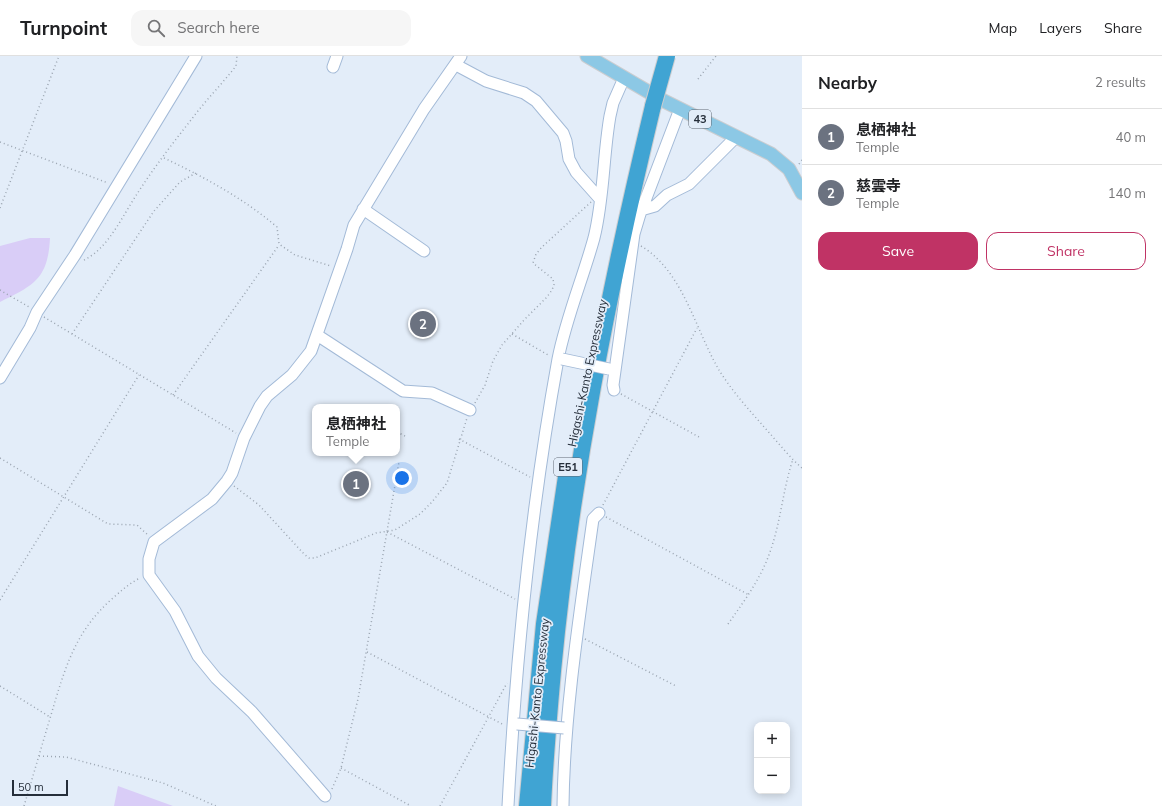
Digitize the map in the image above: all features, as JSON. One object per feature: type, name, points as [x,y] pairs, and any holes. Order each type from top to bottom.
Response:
[{"type":"highway","name":"Higashi-Kanto Expressway","points":[[543,806],[558,626],[583,437],[606,309],[646,134],[667,56]]},
{"type":"highway","name":"Higashi-Kanto Expressway","points":[[527,806],[544,624],[556,533],[573,435],[615,240],[646,134]]},
{"type":"main road","name":"43","points":[[587,56],[680,109],[762,149],[782,162],[789,169],[802,193]]},
{"type":"street","points":[[0,378],[30,328],[37,312],[68,265],[196,56]]},
{"type":"street","points":[[333,67],[337,56]]},
{"type":"street","points":[[325,796],[258,718],[216,678],[198,656],[175,611],[150,575],[149,559],[154,542],[212,499],[227,481],[232,472],[244,438],[260,406],[267,396],[301,365],[311,351],[341,269],[354,225],[424,109],[459,60],[486,81],[524,93],[536,101],[564,133],[572,166],[598,197]]},
{"type":"street","points":[[508,806],[516,678],[523,600],[540,478],[560,359],[594,237],[598,197],[610,116],[613,103],[624,78]]},
{"type":"street","points":[[614,390],[613,369],[632,242],[641,210],[680,109]]},
{"type":"street","points":[[641,210],[655,206],[667,195],[689,184],[736,137]]},
{"type":"street","points":[[363,209],[424,251]]},
{"type":"street","points":[[317,335],[403,391],[423,391],[436,394],[470,410]]},
{"type":"street","points":[[560,359],[613,369]]},
{"type":"street","points":[[563,806],[566,728],[594,519],[599,513]]},
{"type":"street","points":[[514,724],[566,728]]},
{"type":"path","points":[[0,208],[59,56]]},
{"type":"path","points":[[68,265],[86,259],[95,252],[124,216],[136,194],[191,120],[236,66],[237,56]]},
{"type":"path","points":[[698,79],[716,56]]},
{"type":"path","points":[[0,142],[117,186]]},
{"type":"path","points":[[164,158],[214,183],[272,222],[277,227],[279,244],[173,395]]},
{"type":"path","points":[[72,334],[154,211],[180,182],[188,176],[196,173]]},
{"type":"path","points":[[227,481],[259,505],[309,558],[319,556],[376,533],[387,532],[407,523],[432,502],[447,483],[459,439],[470,410],[485,385],[497,353],[512,334],[547,297],[554,285],[553,279],[533,263],[536,254],[598,197]]},
{"type":"path","points":[[632,242],[649,250],[666,266],[726,381],[802,468]]},
{"type":"path","points":[[279,244],[295,255],[341,269]]},
{"type":"path","points":[[0,290],[244,438]]},
{"type":"path","points":[[697,328],[599,513],[749,595]]},
{"type":"path","points":[[512,334],[544,353],[560,359]]},
{"type":"path","points":[[0,600],[139,374]]},
{"type":"path","points":[[614,390],[699,437]]},
{"type":"path","points":[[400,434],[405,436]]},
{"type":"path","points":[[459,439],[531,478],[540,478]]},
{"type":"path","points":[[0,458],[108,524],[140,526],[154,542]]},
{"type":"path","points":[[728,624],[749,595],[760,576],[771,550],[785,484],[793,459]]},
{"type":"path","points":[[325,796],[330,792],[341,768],[351,730],[367,652],[399,462]]},
{"type":"path","points":[[387,532],[512,598],[523,600]]},
{"type":"path","points":[[24,806],[65,668],[77,641],[90,622],[130,583],[150,575]]},
{"type":"path","points":[[578,635],[676,686]]},
{"type":"path","points":[[367,652],[489,716],[503,725],[514,724]]},
{"type":"path","points":[[440,806],[507,683],[516,678]]},
{"type":"path","points":[[0,686],[50,717]]},
{"type":"path","points":[[39,756],[66,757],[163,783],[216,806]]},
{"type":"path","points":[[341,768],[411,806]]},
{"type":"shaded area","points":[[30,238],[50,238],[49,252],[42,272],[37,279],[22,291],[0,302],[0,246]]},
{"type":"shaded area","points":[[118,786],[173,806],[114,806]]},
{"type":"place","name":"慈雲寺","points":[[423,324]]},
{"type":"place","name":"息栖神社","points":[[356,484]]}]
